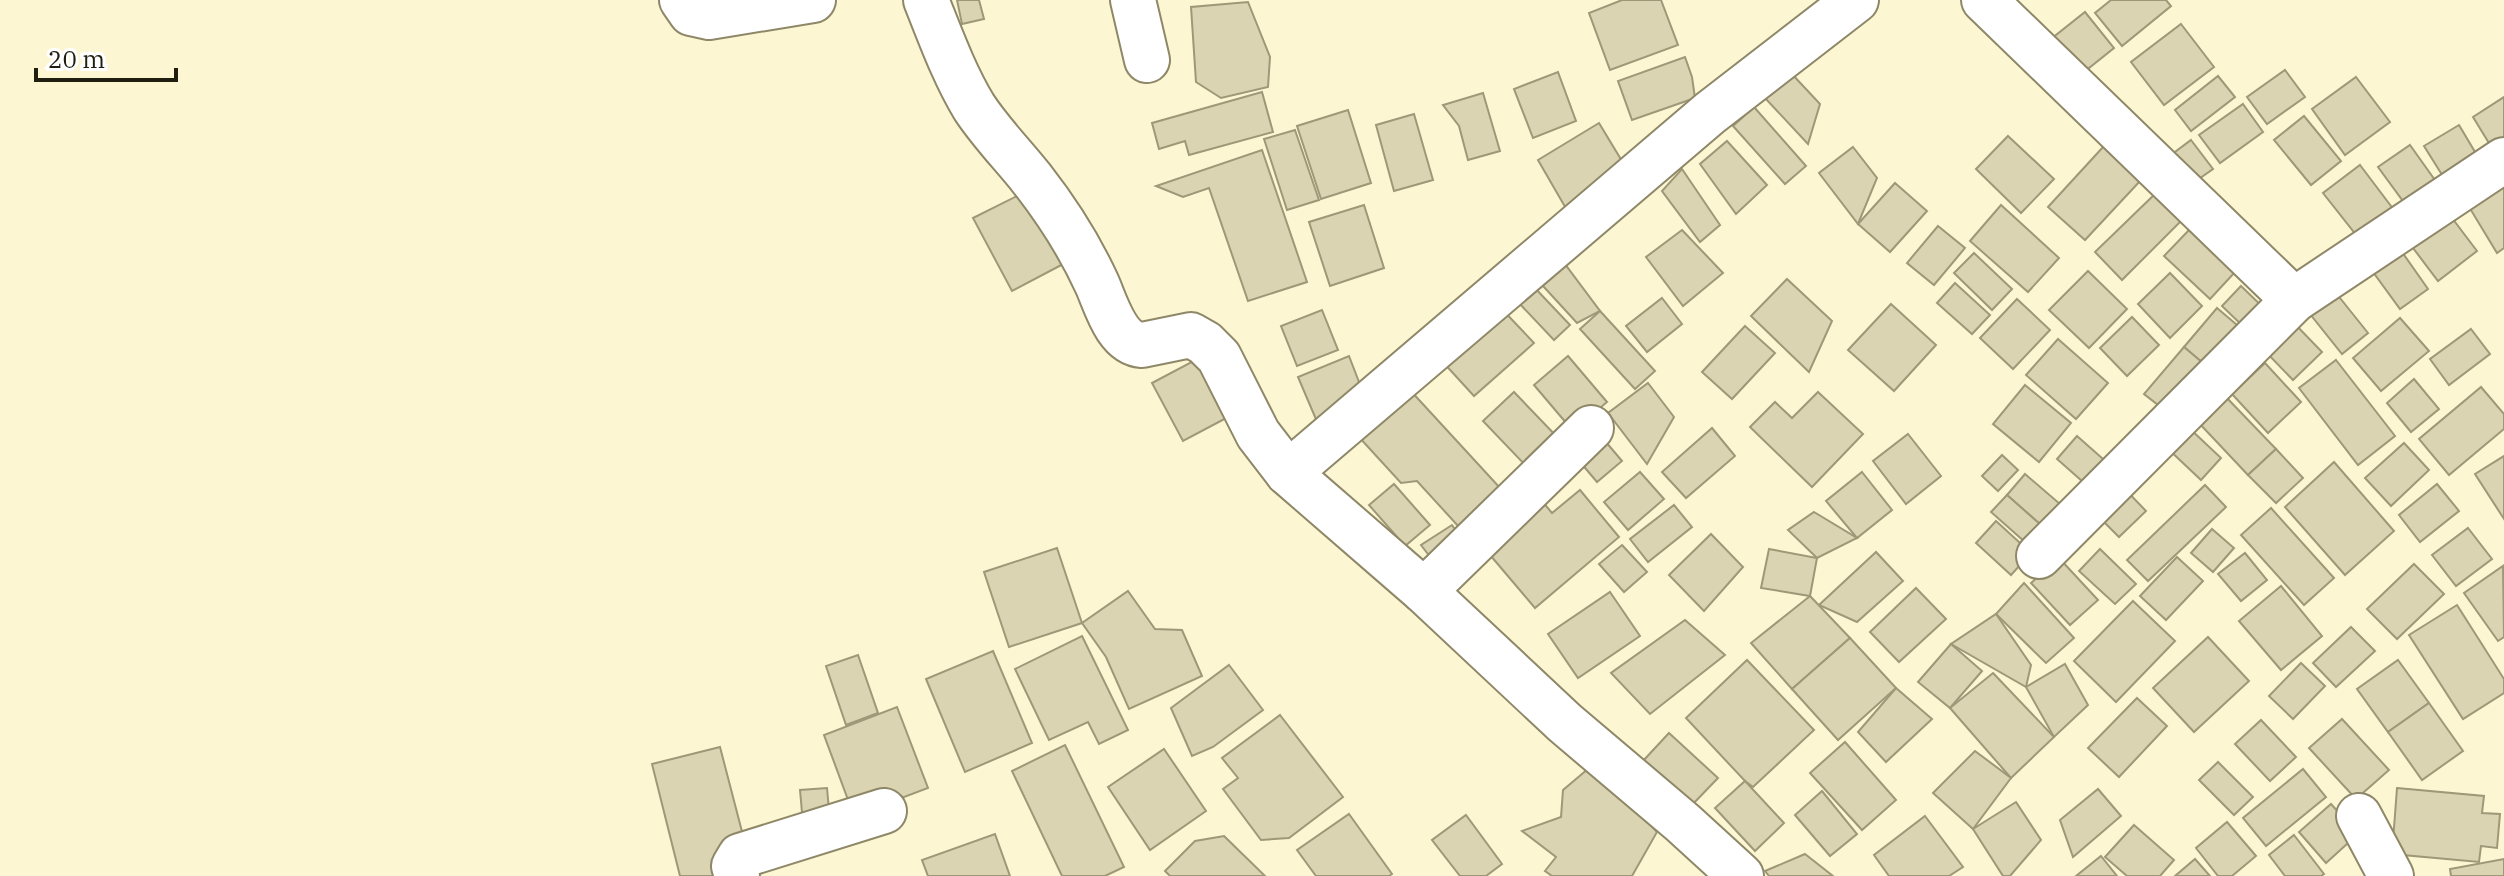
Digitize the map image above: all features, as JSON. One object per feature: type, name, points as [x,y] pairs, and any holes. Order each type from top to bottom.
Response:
[{"type":"street","points":[[682,0],[691,13],[709,17],[813,0]]},
{"type":"street","points":[[926,0],[974,106],[1033,180],[1073,239],[1091,269],[1115,324],[1126,339],[1142,345],[1191,335],[1205,343],[1219,357],[1258,434],[1288,473],[1424,591],[1565,723],[1741,876]]},
{"type":"street","points":[[1133,0],[1147,60]]},
{"type":"street","points":[[1288,473],[1710,113],[1856,0]]},
{"type":"street","points":[[1984,0],[2294,300]]},
{"type":"street","points":[[2039,556],[2294,300],[2504,160]]},
{"type":"street","points":[[1424,591],[1591,428]]},
{"type":"street","points":[[737,876],[734,866],[740,856],[884,811]]},
{"type":"street","points":[[2359,816],[2391,876]]},
{"type":"building","points":[[957,0],[979,0],[984,19],[962,24]]},
{"type":"building","points":[[1622,0],[1661,0],[1678,45],[1610,70],[1589,13]]},
{"type":"building","points":[[2111,0],[2166,0],[2171,6],[2122,46],[2095,13]]},
{"type":"building","points":[[1248,2],[1270,57],[1268,87],[1221,98],[1196,82],[1191,7]]},
{"type":"building","points":[[2085,12],[2114,48],[2079,76],[2051,39]]},
{"type":"building","points":[[2181,24],[2214,67],[2164,105],[2131,62]]},
{"type":"building","points":[[1685,57],[1695,98],[1632,120],[1618,81]]},
{"type":"building","points":[[2285,70],[2305,97],[2267,124],[2247,97]]},
{"type":"building","points":[[1558,72],[1576,121],[1533,138],[1514,89]]},
{"type":"building","points":[[1791,73],[1820,104],[1808,144],[1765,98]]},
{"type":"building","points":[[2218,76],[2235,97],[2191,131],[2175,110]]},
{"type":"building","points":[[2356,77],[2390,122],[2345,155],[2312,109]]},
{"type":"building","points":[[1262,92],[1273,132],[1189,155],[1185,141],[1159,149],[1152,123]]},
{"type":"building","points":[[1483,93],[1500,151],[1468,160],[1459,126],[1443,105]]},
{"type":"building","points":[[2504,97],[2504,148],[2495,153],[2473,117]]},
{"type":"building","points":[[2243,104],[2263,132],[2220,163],[2199,135]]},
{"type":"building","points":[[1754,107],[1806,166],[1785,184],[1733,126]]},
{"type":"building","points":[[1348,110],[1371,183],[1321,199],[1297,126]]},
{"type":"building","points":[[1414,114],[1433,180],[1394,191],[1376,125]]},
{"type":"building","points":[[2304,116],[2341,161],[2311,185],[2274,140]]},
{"type":"building","points":[[1599,123],[1631,176],[1568,212],[1538,160]]},
{"type":"building","points":[[2459,125],[2478,157],[2444,178],[2424,146]]},
{"type":"building","points":[[1295,130],[1319,200],[1287,210],[1264,139]]},
{"type":"building","points":[[2008,136],[2054,179],[2021,213],[1976,169]]},
{"type":"building","points":[[2191,140],[2213,169],[2189,186],[2167,158]]},
{"type":"building","points":[[1727,141],[1767,185],[1736,214],[1700,164]]},
{"type":"building","points":[[2410,145],[2442,190],[2411,212],[2378,167]]},
{"type":"building","points":[[2104,146],[2141,180],[2085,240],[2048,207]]},
{"type":"building","points":[[1853,147],[1877,178],[1858,224],[1819,173]]},
{"type":"building","points":[[1262,150],[1307,282],[1248,301],[1209,188],[1183,197],[1156,186]]},
{"type":"building","points":[[2360,165],[2397,214],[2361,241],[2323,193]]},
{"type":"building","points":[[1682,169],[1720,225],[1700,242],[1662,191]]},
{"type":"building","points":[[2504,176],[2504,248],[2497,253],[2463,197]]},
{"type":"building","points":[[1895,183],[1927,211],[1890,252],[1858,224]]},
{"type":"building","points":[[1023,193],[1067,262],[1012,291],[973,218]]},
{"type":"building","points":[[2156,193],[2182,220],[2122,280],[2095,252]]},
{"type":"building","points":[[1364,205],[1384,268],[1330,286],[1309,222]]},
{"type":"building","points":[[2001,205],[2059,258],[2028,292],[1970,241]]},
{"type":"building","points":[[2449,214],[2477,251],[2438,281],[2410,244]]},
{"type":"building","points":[[1938,226],[1965,248],[1934,285],[1907,263]]},
{"type":"building","points":[[2191,228],[2236,271],[2210,299],[2164,256]]},
{"type":"building","points":[[1682,230],[1723,273],[1683,306],[1646,257]]},
{"type":"building","points":[[1556,252],[1600,311],[1577,323],[1532,274]]},
{"type":"building","points":[[2402,252],[2428,289],[2400,309],[2373,272]]},
{"type":"building","points":[[1974,253],[2012,289],[1992,310],[1954,273]]},
{"type":"building","points":[[2088,271],[2127,309],[2089,348],[2049,310]]},
{"type":"building","points":[[2170,273],[2202,306],[2170,338],[2138,304]]},
{"type":"building","points":[[1787,279],[1832,321],[1809,372],[1751,316]]},
{"type":"building","points":[[1955,283],[1990,315],[1972,334],[1937,303]]},
{"type":"building","points":[[1533,286],[1570,325],[1554,340],[1517,301]]},
{"type":"building","points":[[2241,286],[2267,311],[2248,331],[2222,306]]},
{"type":"building","points":[[2332,288],[2368,333],[2342,354],[2306,309]]},
{"type":"building","points":[[1662,298],[1682,324],[1647,352],[1626,326]]},
{"type":"building","points":[[2017,299],[2050,330],[2013,369],[1980,338]]},
{"type":"building","points":[[1891,304],[1936,345],[1894,391],[1848,350]]},
{"type":"building","points":[[1500,307],[1534,343],[1474,396],[1441,360]]},
{"type":"building","points":[[2217,308],[2243,330],[2210,369],[2184,347]]},
{"type":"building","points":[[1322,310],[1338,350],[1297,366],[1281,326]]},
{"type":"building","points":[[1600,311],[1655,371],[1635,389],[1580,329]]},
{"type":"building","points":[[2132,317],[2159,345],[2127,376],[2100,348]]},
{"type":"building","points":[[2400,318],[2429,351],[2381,391],[2353,358]]},
{"type":"building","points":[[2292,321],[2322,352],[2293,380],[2263,349]]},
{"type":"building","points":[[1745,326],[1775,353],[1732,399],[1702,372]]},
{"type":"building","points":[[2471,329],[2490,354],[2449,385],[2430,359]]},
{"type":"building","points":[[2058,339],[2108,383],[2076,419],[2026,375]]},
{"type":"building","points":[[2184,347],[2210,369],[2171,415],[2144,394]]},
{"type":"building","points":[[1349,356],[1364,395],[1321,431],[1298,377]]},
{"type":"building","points":[[1568,356],[1607,402],[1573,431],[1534,385]]},
{"type":"building","points":[[1201,357],[1232,415],[1183,441],[1152,383]]},
{"type":"building","points":[[2336,360],[2395,436],[2358,465],[2299,388]]},
{"type":"building","points":[[2265,363],[2301,402],[2268,433],[2232,394]]},
{"type":"building","points":[[2414,379],[2439,409],[2411,432],[2387,403]]},
{"type":"building","points":[[1648,383],[1674,417],[1647,464],[1608,413]]},
{"type":"building","points":[[2025,385],[2071,423],[2039,462],[1993,424]]},
{"type":"building","points":[[2481,387],[2504,414],[2504,429],[2449,475],[2419,439]]},
{"type":"building","points":[[1409,389],[1501,489],[1459,527],[1417,481],[1401,483],[1358,436]]},
{"type":"building","points":[[1514,392],[1560,440],[1529,469],[1483,421]]},
{"type":"building","points":[[1818,392],[1863,434],[1812,487],[1750,427],[1775,402],[1792,418]]},
{"type":"building","points":[[2225,396],[2276,449],[2248,475],[2198,422]]},
{"type":"building","points":[[2187,426],[2221,458],[2201,480],[2166,447]]},
{"type":"building","points":[[1712,428],[1735,456],[1686,498],[1662,472]]},
{"type":"building","points":[[1908,434],[1941,476],[1906,504],[1873,461]]},
{"type":"building","points":[[1600,435],[1622,461],[1597,482],[1575,456]]},
{"type":"building","points":[[2077,436],[2111,466],[2091,489],[2057,459]]},
{"type":"building","points":[[2404,443],[2429,470],[2391,506],[2365,478]]},
{"type":"building","points":[[2276,449],[2303,478],[2276,503],[2248,475]]},
{"type":"building","points":[[2002,455],[2018,470],[1998,491],[1982,476]]},
{"type":"building","points":[[2504,456],[2504,519],[2475,474]]},
{"type":"building","points":[[2334,462],[2394,531],[2345,575],[2285,507]]},
{"type":"building","points":[[1640,472],[1664,499],[1628,530],[1604,502]]},
{"type":"building","points":[[1862,472],[1892,510],[1857,538],[1826,501]]},
{"type":"building","points":[[2025,474],[2060,504],[2041,525],[2007,495]]},
{"type":"building","points":[[1394,484],[1430,525],[1405,546],[1369,505]]},
{"type":"building","points":[[2437,484],[2459,511],[2420,542],[2399,515]]},
{"type":"building","points":[[2121,485],[2146,511],[2119,537],[2093,511]]},
{"type":"building","points":[[2205,485],[2226,507],[2148,581],[2127,560]]},
{"type":"building","points":[[1580,490],[1619,537],[1535,608],[1485,549],[1542,501],[1552,513]]},
{"type":"building","points":[[2007,495],[2041,525],[2025,542],[1991,512]]},
{"type":"building","points":[[1674,505],[1692,527],[1648,562],[1630,539]]},
{"type":"building","points":[[2271,508],[2334,578],[2304,605],[2241,535]]},
{"type":"building","points":[[1814,512],[1857,538],[1817,558],[1788,530]]},
{"type":"building","points":[[1996,521],[2031,553],[2011,575],[1976,543]]},
{"type":"building","points":[[1452,525],[1464,543],[1434,562],[1421,545]]},
{"type":"building","points":[[2468,528],[2492,559],[2456,586],[2432,555]]},
{"type":"building","points":[[2212,529],[2234,548],[2213,572],[2191,553]]},
{"type":"building","points":[[1711,534],[1743,567],[1704,611],[1669,575]]},
{"type":"building","points":[[1622,545],[1647,572],[1624,592],[1599,564]]},
{"type":"building","points":[[1057,548],[1082,623],[1009,647],[984,572]]},
{"type":"building","points":[[1769,549],[1817,558],[1810,596],[1761,588]]},
{"type":"building","points":[[2100,549],[2136,584],[2115,604],[2079,571]]},
{"type":"building","points":[[1876,552],[1903,581],[1857,622],[1819,605]]},
{"type":"building","points":[[2245,553],[2267,580],[2241,601],[2218,574]]},
{"type":"building","points":[[2177,557],[2203,581],[2166,620],[2140,596]]},
{"type":"building","points":[[2059,558],[2098,600],[2070,625],[2031,583]]},
{"type":"building","points":[[2414,564],[2444,594],[2397,639],[2367,609]]},
{"type":"building","points":[[2503,566],[2504,637],[2498,641],[2464,593]]},
{"type":"building","points":[[2024,583],[2074,638],[2046,663],[1996,614]]},
{"type":"building","points":[[2281,586],[2322,636],[2281,670],[2239,621]]},
{"type":"building","points":[[1916,588],[1946,619],[1899,662],[1870,632]]},
{"type":"building","points":[[1128,591],[1155,629],[1182,630],[1202,676],[1129,709],[1106,657],[1082,623]]},
{"type":"building","points":[[1610,592],[1640,636],[1578,678],[1548,634]]},
{"type":"building","points":[[1810,596],[1850,638],[1792,689],[1751,643]]},
{"type":"building","points":[[2133,601],[2175,641],[2116,702],[2074,661]]},
{"type":"building","points":[[2457,605],[2504,679],[2504,693],[2463,719],[2409,635]]},
{"type":"building","points":[[1996,614],[2031,665],[2026,687],[1951,644]]},
{"type":"building","points":[[1685,620],[1725,655],[1650,714],[1611,673]]},
{"type":"building","points":[[2351,627],[2375,651],[2336,687],[2313,663]]},
{"type":"building","points":[[1082,636],[1128,730],[1099,744],[1088,722],[1049,740],[1015,669]]},
{"type":"building","points":[[2208,637],[2249,681],[2194,732],[2153,688]]},
{"type":"building","points":[[1850,638],[1896,688],[1838,740],[1792,689]]},
{"type":"building","points":[[1951,644],[1982,671],[1950,708],[1918,682]]},
{"type":"building","points":[[993,651],[1032,743],[965,772],[926,679]]},
{"type":"building","points":[[858,655],[878,713],[846,725],[826,666]]},
{"type":"building","points":[[1747,660],[1814,730],[1753,787],[1686,718]]},
{"type":"building","points":[[2398,660],[2429,703],[2388,732],[2357,689]]},
{"type":"building","points":[[2301,663],[2325,686],[2293,719],[2269,696]]},
{"type":"building","points":[[2065,664],[2088,705],[2054,737],[2026,687]]},
{"type":"building","points":[[1229,665],[1263,710],[1213,747],[1192,756],[1171,708]]},
{"type":"building","points":[[1993,673],[2054,737],[2011,778],[1950,708]]},
{"type":"building","points":[[1896,688],[1932,719],[1886,762],[1858,732]]},
{"type":"building","points":[[2137,698],[2167,726],[2119,777],[2088,748]]},
{"type":"building","points":[[2429,703],[2463,751],[2422,780],[2388,732]]},
{"type":"building","points":[[897,707],[928,788],[854,816],[824,735]]},
{"type":"building","points":[[1280,715],[1343,797],[1289,838],[1261,840],[1223,789],[1238,778],[1222,758]]},
{"type":"building","points":[[2342,719],[2389,770],[2356,799],[2309,748]]},
{"type":"building","points":[[2261,720],[2296,757],[2270,781],[2235,744]]},
{"type":"building","points":[[1669,733],[1718,778],[1690,807],[1642,762]]},
{"type":"building","points":[[1845,742],[1896,800],[1862,830],[1810,773]]},
{"type":"building","points":[[1065,745],[1124,867],[1105,876],[1062,876],[1012,771]]},
{"type":"building","points":[[720,747],[746,847],[713,876],[680,876],[652,764]]},
{"type":"building","points":[[1164,749],[1206,811],[1150,850],[1108,787]]},
{"type":"building","points":[[1975,751],[2011,778],[1973,829],[1933,793]]},
{"type":"building","points":[[2218,762],[2253,797],[2234,815],[2199,780]]},
{"type":"building","points":[[1595,763],[1657,832],[1632,876],[1552,876],[1545,871],[1556,857],[1522,831],[1561,817],[1563,790]]},
{"type":"building","points":[[2303,769],[2326,797],[2266,846],[2243,818]]},
{"type":"building","points":[[1745,781],[1784,823],[1755,851],[1715,808]]},
{"type":"building","points":[[827,788],[830,821],[803,824],[800,790]]},
{"type":"building","points":[[2397,788],[2484,796],[2482,813],[2500,814],[2497,848],[2481,846],[2479,862],[2392,854]]},
{"type":"building","points":[[2098,789],[2121,816],[2073,857],[2060,820]]},
{"type":"building","points":[[1822,791],[1857,834],[1830,856],[1795,815]]},
{"type":"building","points":[[2016,802],[2041,840],[2010,876],[2003,876],[1973,829]]},
{"type":"building","points":[[2331,804],[2358,834],[2326,863],[2299,832]]},
{"type":"building","points":[[1349,814],[1392,874],[1316,876],[1297,850]]},
{"type":"building","points":[[1466,815],[1502,864],[1486,876],[1460,876],[1432,840]]},
{"type":"building","points":[[1925,816],[1963,867],[1949,876],[1889,876],[1874,855]]},
{"type":"building","points":[[2227,822],[2256,856],[2232,876],[2218,876],[2196,848]]},
{"type":"building","points":[[2134,825],[2174,860],[2160,876],[2127,876],[2105,857]]},
{"type":"building","points":[[995,834],[1010,876],[928,876],[922,860]]},
{"type":"building","points":[[2294,835],[2324,874],[2285,876],[2269,855]]},
{"type":"building","points":[[1224,836],[1265,876],[1170,876],[1165,871],[1195,841]]},
{"type":"building","points":[[1805,854],[1833,876],[1769,876],[1765,871]]},
{"type":"building","points":[[2101,856],[2117,876],[2076,876]]},
{"type":"building","points":[[2195,859],[2210,876],[2175,876]]},
{"type":"building","points":[[2504,859],[2504,876],[2451,876],[2450,869]]}]
